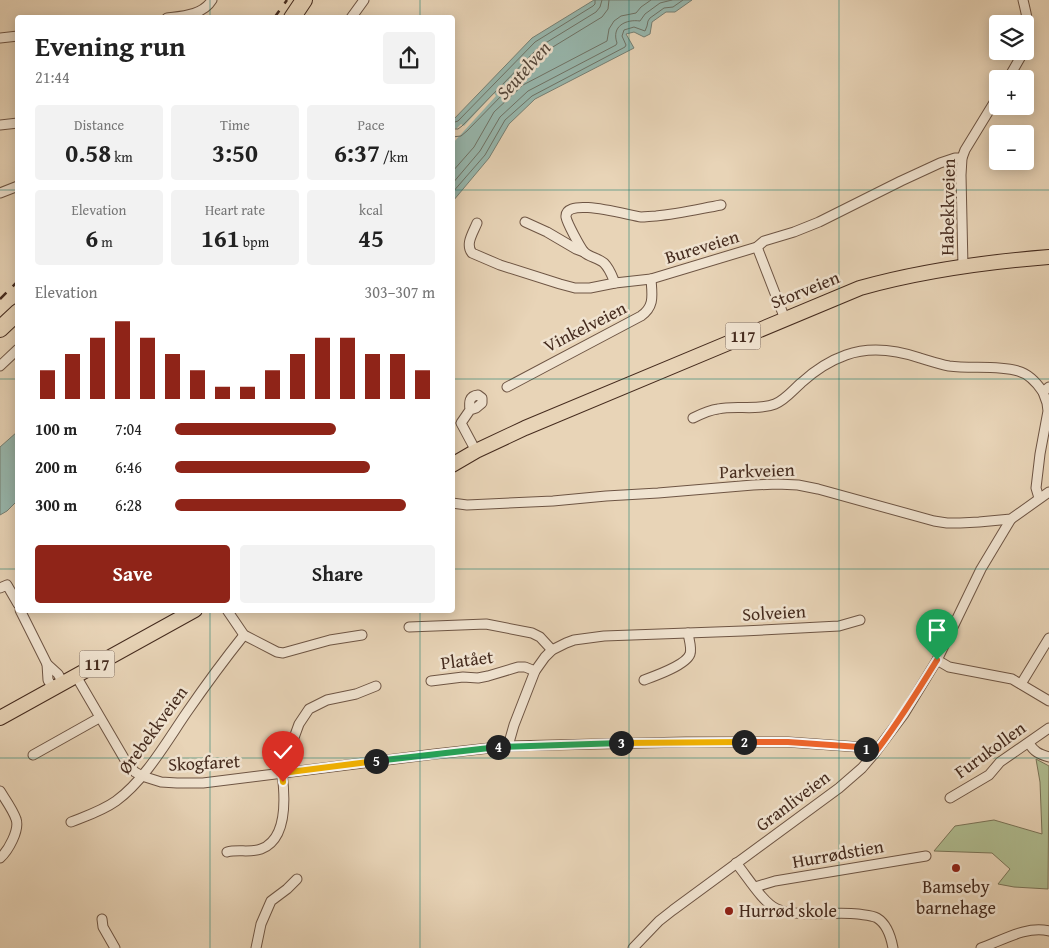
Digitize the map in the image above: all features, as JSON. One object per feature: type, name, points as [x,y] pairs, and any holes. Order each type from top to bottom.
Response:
[{"type":"highway","points":[[294,15],[304,0]]},
{"type":"highway","points":[[307,15],[317,0]]},
{"type":"highway","points":[[0,329],[15,315]]},
{"type":"highway","points":[[0,343],[15,329]]},
{"type":"main road","name":"Storveien","points":[[455,463],[525,428],[860,288],[916,275],[963,267],[1049,257]]},
{"type":"main road","name":"117","points":[[0,718],[188,613]]},
{"type":"street","points":[[191,15],[200,11],[212,0]]},
{"type":"street","points":[[353,15],[364,0]]},
{"type":"street","points":[[1023,0],[1026,15]]},
{"type":"street","points":[[0,38],[15,36]]},
{"type":"street","name":"Habekkveien","points":[[963,267],[962,158],[989,111]]},
{"type":"street","points":[[0,125],[15,123]]},
{"type":"street","name":"Bureveien","points":[[477,224],[468,244],[469,250],[472,253],[492,262],[551,281],[575,288],[590,288],[651,279],[757,247],[764,242],[819,222],[901,181],[940,164],[955,158],[962,158]]},
{"type":"street","points":[[0,193],[15,187]]},
{"type":"street","points":[[584,252],[566,218],[567,213],[575,208],[585,207],[641,217],[667,215],[721,205]]},
{"type":"street","points":[[525,222],[603,263],[615,283]]},
{"type":"street","points":[[757,247],[784,319]]},
{"type":"street","name":"Vinkelveien","points":[[507,387],[647,312],[651,306],[651,279]]},
{"type":"street","points":[[693,418],[719,408],[762,407],[774,404],[828,363],[847,354],[865,350],[882,349],[898,352],[950,366],[1018,371],[1034,380],[1046,390],[1048,411],[1036,488],[1039,498]]},
{"type":"street","points":[[0,366],[15,352]]},
{"type":"street","points":[[470,410],[457,424],[476,451]]},
{"type":"street","name":"Parkveien","points":[[455,503],[467,505],[553,502],[606,496],[778,484],[798,485],[913,516],[948,523],[1011,519]]},
{"type":"street","points":[[1011,519],[1049,492]]},
{"type":"street","name":"Granliveien","points":[[633,948],[659,921],[839,788],[862,768],[904,714],[937,660],[981,568],[1011,519]]},
{"type":"street","points":[[0,588],[7,585],[15,599]]},
{"type":"street","name":"Skogfaret","points":[[22,613],[47,664],[48,680],[64,683],[99,718],[128,765],[135,772],[161,782],[203,783],[508,746],[788,742],[859,747],[874,754]]},
{"type":"street","points":[[229,613],[244,635],[277,652],[362,635]]},
{"type":"street","name":"Solveien","points":[[508,746],[535,671],[552,650],[566,643],[584,638],[604,636],[839,626],[860,620]]},
{"type":"street","points":[[409,627],[486,624],[532,634],[540,638],[552,650]]},
{"type":"street","points":[[644,680],[670,669],[688,657],[690,651],[688,633]]},
{"type":"street","name":"Ørebekkveien","points":[[71,822],[96,812],[116,801],[135,784],[244,635]]},
{"type":"street","points":[[1021,684],[1049,638]]},
{"type":"street","points":[[937,660],[949,666],[1012,679],[1049,701]]},
{"type":"street","name":"Platået","points":[[430,681],[463,677],[478,678],[518,667],[525,667],[535,671]]},
{"type":"street","points":[[227,852],[261,849],[273,842],[277,836],[283,811],[286,760],[299,724],[310,709],[327,700],[356,694],[376,686]]},
{"type":"street","points":[[33,755],[99,718]]},
{"type":"street","name":"Furukollen","points":[[950,798],[989,774],[1000,762],[1049,728]]},
{"type":"street","points":[[1028,743],[1039,754],[1049,757]]},
{"type":"street","points":[[0,791],[17,820],[13,839],[0,858]]},
{"type":"street","name":"Hurrødstien","points":[[755,887],[775,881],[926,856]]},
{"type":"street","points":[[736,863],[763,897],[776,908],[796,913],[847,912],[869,915],[877,918],[887,929],[893,948]]},
{"type":"street","points":[[256,948],[261,924],[271,901],[297,879]]},
{"type":"street","points":[[102,919],[103,927],[115,948]]},
{"type":"street","points":[[981,948],[1030,930],[1042,929],[1049,931]]},
{"type":"green space","points":[[1036,759],[1049,766],[1048,889],[998,884],[1010,869],[992,853],[934,851],[955,826],[994,820],[1042,834],[1040,782]]},
{"type":"water","name":"Seutelven","points":[[594,0],[692,0],[675,12],[666,12],[652,22],[650,34],[644,37],[634,32],[626,34],[634,48],[535,99],[509,124],[489,158],[455,199],[455,118],[532,38]]},
{"type":"water","points":[[15,434],[15,503],[0,515],[0,447]]},
{"type":"pier","points":[[494,93],[496,96],[455,141],[455,128],[461,124],[464,126]]},
{"type":"railway","points":[[276,15],[287,0]]},
{"type":"railway","points":[[0,299],[15,284]]},
{"type":"place","name":"Bamseby barnehage","points":[[956,868]]},
{"type":"place","name":"Hurrød skole","points":[[729,911]]},
{"type":"route","points":[[283,782],[282,773],[508,746],[788,742],[859,747],[874,754],[904,714],[937,660]]}]
